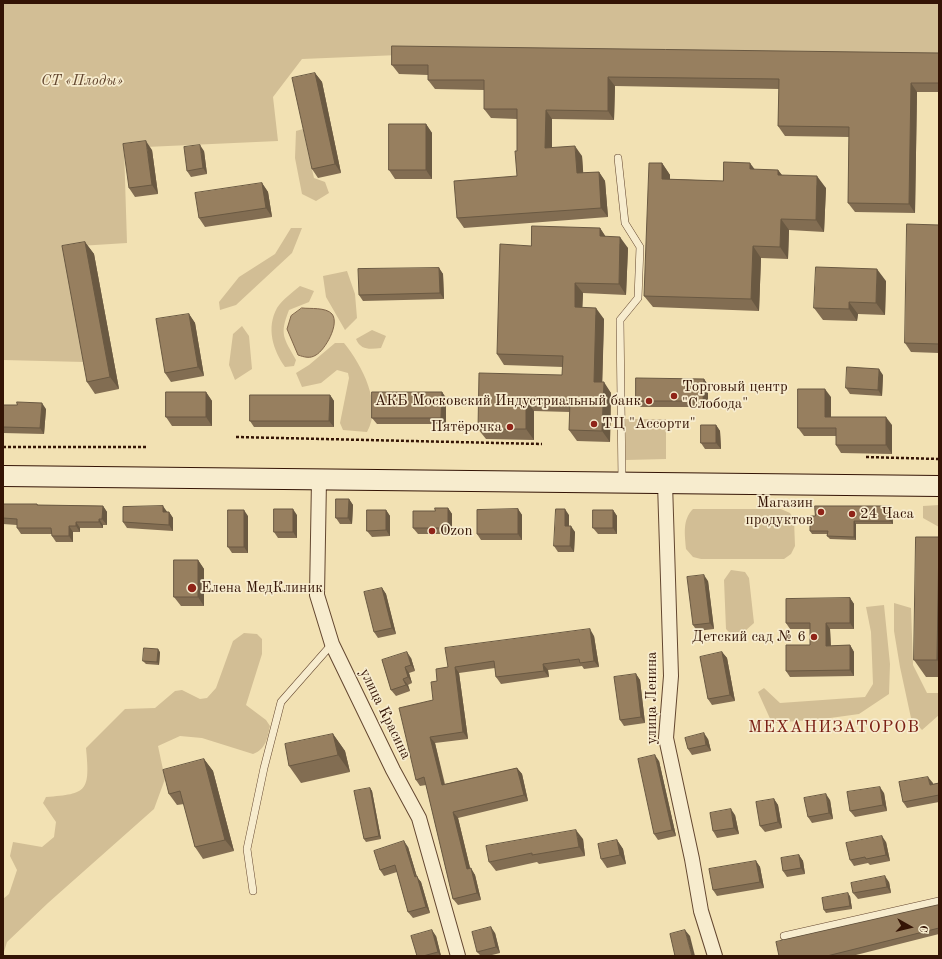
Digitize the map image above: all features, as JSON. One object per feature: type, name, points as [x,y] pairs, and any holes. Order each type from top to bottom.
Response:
[{"type":"main road","points":[[3,476],[939,486]]},
{"type":"street","name":"улица Красина","points":[[319,480],[317,595],[332,644],[393,770],[419,818],[458,956]]},
{"type":"street","name":"улица Ленина","points":[[665,482],[671,676],[666,738],[692,859],[701,911],[714,956]]},
{"type":"lane","points":[[618,158],[625,223],[640,247],[638,298],[620,320],[622,482]]},
{"type":"lane","points":[[253,891],[247,849],[264,768],[281,702],[332,644]]},
{"type":"lane","points":[[784,936],[939,901]]},
{"type":"path","points":[[236,437],[542,444]]},
{"type":"path","points":[[3,446],[148,447]]},
{"type":"path","points":[[866,457],[939,459]]},
{"type":"green space","name":"СТ «Плоды»","points":[[3,3],[939,3],[939,63],[399,55],[302,59],[273,97],[278,141],[124,148],[127,243],[63,247],[85,362],[3,360]]},
{"type":"green space","points":[[303,129],[314,178],[325,182],[329,193],[316,201],[302,194],[295,158],[296,131]]},
{"type":"green space","points":[[291,228],[302,228],[292,253],[236,305],[220,310],[219,302],[239,277],[275,254]]},
{"type":"green space","points":[[347,271],[355,294],[357,318],[345,330],[326,297],[323,276]]},
{"type":"green space","points":[[300,286],[314,291],[309,302],[289,310],[284,325],[284,336],[296,360],[294,366],[285,367],[274,346],[272,339],[272,323],[279,305]]},
{"type":"green space","points":[[242,326],[249,336],[252,369],[235,380],[229,365],[233,334]]},
{"type":"green space","points":[[372,330],[386,336],[381,348],[370,349],[363,347],[356,339]]},
{"type":"green space","points":[[335,343],[344,343],[351,352],[368,386],[372,398],[373,410],[367,432],[343,430],[340,423],[349,378],[348,373],[337,370],[321,383],[302,387],[296,373],[309,365]]},
{"type":"green space","points":[[626,419],[666,419],[666,459],[626,460]]},
{"type":"green space","points":[[939,505],[939,527],[923,518],[923,506]]},
{"type":"green space","points":[[693,509],[781,509],[790,513],[794,520],[795,546],[791,554],[784,559],[701,559],[693,557],[686,549],[685,533],[687,518]]},
{"type":"green space","points":[[731,570],[745,572],[749,578],[754,623],[736,639],[726,629],[724,580]]},
{"type":"green space","points":[[894,603],[911,608],[913,665],[927,693],[939,693],[939,715],[922,730],[911,718],[894,631]]},
{"type":"green space","points":[[884,605],[890,664],[889,694],[859,714],[823,719],[772,723],[758,692],[764,688],[780,703],[865,697],[873,684],[871,632],[866,607]]},
{"type":"green space","points":[[244,633],[257,634],[262,639],[262,654],[246,705],[266,720],[270,726],[267,739],[261,749],[253,754],[202,738],[180,736],[158,746],[165,779],[154,809],[48,903],[7,942],[3,955],[3,899],[9,894],[17,870],[10,856],[13,842],[42,847],[54,837],[56,822],[43,803],[46,797],[71,794],[78,792],[83,788],[86,782],[87,773],[86,748],[125,709],[155,708],[175,691],[182,690],[200,699],[207,698],[216,688],[233,641]]},
{"type":"shaded area","points":[[302,308],[326,310],[332,314],[334,318],[333,330],[327,342],[320,352],[312,357],[298,355],[287,329],[291,316]]},
{"type":"building","points":[[392,46],[939,53],[939,83],[911,83],[909,204],[848,203],[849,127],[778,126],[779,79],[608,77],[608,111],[546,110],[545,148],[575,146],[577,173],[599,172],[601,208],[457,218],[454,181],[517,176],[515,151],[517,151],[517,109],[484,109],[484,80],[428,80],[428,65],[392,65]]},
{"type":"building","points":[[315,73],[335,164],[312,169],[292,78]]},
{"type":"building","points":[[389,124],[426,124],[426,170],[389,170]]},
{"type":"building","points":[[146,141],[152,185],[129,188],[123,144]]},
{"type":"building","points":[[200,145],[203,168],[187,171],[184,147]]},
{"type":"building","points":[[724,162],[750,163],[750,169],[778,170],[778,175],[817,176],[816,220],[781,219],[780,247],[753,246],[751,299],[644,296],[649,163],[662,163],[662,179],[723,181]]},
{"type":"building","points":[[262,183],[266,208],[199,218],[195,193]]},
{"type":"building","points":[[907,224],[939,225],[939,344],[905,343]]},
{"type":"building","points":[[532,226],[600,228],[600,236],[620,237],[619,284],[575,283],[575,307],[596,308],[594,382],[604,382],[602,431],[569,430],[570,401],[526,400],[526,429],[478,429],[479,373],[562,375],[563,356],[497,354],[500,244],[531,246]]},
{"type":"building","points":[[85,242],[110,377],[87,382],[62,246]]},
{"type":"building","points":[[816,267],[877,269],[876,303],[849,302],[849,309],[814,308]]},
{"type":"building","points":[[439,268],[440,293],[359,295],[358,269]]},
{"type":"building","points":[[189,314],[198,367],[165,373],[156,319]]},
{"type":"building","points":[[847,367],[879,369],[878,390],[846,388]]},
{"type":"building","name":"Торговый центр \"Слобода\"","points":[[636,378],[704,379],[703,401],[636,401]]},
{"type":"building","points":[[798,389],[825,389],[825,417],[886,417],[886,445],[836,445],[836,428],[798,428]]},
{"type":"building","points":[[166,392],[206,392],[206,417],[166,417]]},
{"type":"building","points":[[372,392],[442,392],[441,418],[372,418]]},
{"type":"building","points":[[250,395],[330,395],[329,421],[250,421]]},
{"type":"building","points":[[17,402],[42,403],[40,428],[3,427],[3,405],[17,405]]},
{"type":"building","points":[[701,425],[716,425],[716,443],[701,443]]},
{"type":"building","points":[[336,499],[349,499],[348,518],[336,518]]},
{"type":"building","points":[[3,504],[103,506],[102,519],[99,519],[99,522],[76,522],[76,526],[69,526],[69,536],[52,536],[51,528],[17,528],[17,519],[3,518]]},
{"type":"building","points":[[163,506],[163,512],[169,512],[169,525],[123,522],[123,507]]},
{"type":"building","points":[[815,506],[890,506],[890,521],[854,521],[854,537],[827,536],[828,531],[810,531],[810,516],[815,516]]},
{"type":"building","points":[[435,508],[448,508],[448,528],[413,528],[413,511],[435,511]]},
{"type":"building","points":[[274,509],[293,509],[293,532],[274,532]]},
{"type":"building","points":[[518,509],[518,534],[477,534],[477,510]]},
{"type":"building","points":[[556,509],[565,509],[565,526],[571,526],[570,546],[554,546]]},
{"type":"building","points":[[228,510],[244,510],[244,547],[228,547]]},
{"type":"building","points":[[367,510],[386,510],[386,530],[367,531]]},
{"type":"building","points":[[593,510],[613,510],[613,528],[593,528]]},
{"type":"building","points":[[916,537],[939,537],[937,660],[914,660]]},
{"type":"building","points":[[174,560],[198,560],[198,597],[174,597]]},
{"type":"building","points":[[704,575],[710,623],[693,625],[687,577]]},
{"type":"building","points":[[382,588],[392,628],[374,632],[364,592]]},
{"type":"building","points":[[850,598],[850,623],[826,623],[826,646],[850,645],[850,670],[786,671],[786,645],[810,645],[810,623],[786,623],[786,599]]},
{"type":"building","points":[[590,629],[594,661],[580,663],[579,659],[543,664],[544,671],[496,677],[494,661],[455,667],[463,732],[430,737],[442,785],[517,768],[524,795],[453,812],[467,869],[471,868],[477,893],[453,899],[424,777],[416,780],[399,708],[433,700],[431,682],[437,681],[436,669],[448,667],[445,648]]},
{"type":"building","points":[[144,648],[158,649],[157,662],[143,661]]},
{"type":"building","points":[[407,652],[411,665],[405,667],[408,677],[403,679],[406,685],[391,690],[382,660]]},
{"type":"building","points":[[722,652],[730,695],[708,699],[700,657]]},
{"type":"building","points":[[636,674],[641,717],[620,720],[614,677]]},
{"type":"building","points":[[704,733],[706,745],[688,749],[685,738]]},
{"type":"building","points":[[333,734],[338,755],[289,766],[285,744]]},
{"type":"building","points":[[655,755],[672,830],[654,834],[638,759]]},
{"type":"building","points":[[204,759],[225,840],[195,847],[180,791],[169,794],[163,770]]},
{"type":"building","points":[[928,777],[930,785],[939,783],[939,795],[903,802],[899,782]]},
{"type":"building","points":[[880,787],[883,805],[850,811],[847,792]]},
{"type":"building","points":[[370,788],[379,836],[364,839],[354,791]]},
{"type":"building","points":[[826,794],[829,813],[808,817],[804,798]]},
{"type":"building","points":[[774,799],[778,822],[760,826],[756,802]]},
{"type":"building","points":[[731,809],[734,828],[713,831],[710,813]]},
{"type":"building","points":[[576,830],[579,847],[532,855],[532,853],[489,862],[486,846]]},
{"type":"building","points":[[882,836],[886,855],[866,859],[865,857],[850,860],[846,843]]},
{"type":"building","points":[[617,840],[620,855],[601,859],[598,844]]},
{"type":"building","points":[[404,841],[415,877],[417,876],[426,907],[408,912],[395,865],[380,870],[374,851]]},
{"type":"building","points":[[799,855],[801,868],[783,871],[781,858]]},
{"type":"building","points":[[756,861],[760,882],[713,890],[709,869]]},
{"type":"building","points":[[885,876],[887,887],[853,893],[851,883]]},
{"type":"building","points":[[848,893],[850,906],[824,910],[822,898]]},
{"type":"building","points":[[939,905],[939,928],[827,956],[779,956],[776,942]]},
{"type":"building","points":[[491,927],[496,947],[477,952],[472,932]]},
{"type":"building","points":[[432,930],[438,952],[417,956],[411,936]]},
{"type":"building","points":[[685,930],[692,956],[675,956],[670,934]]},
{"type":"place","name":"Торговый центр \"Слобода\"","points":[[674,396]]},
{"type":"place","name":"АКБ Московский Индустриальный банк","points":[[649,401]]},
{"type":"place","name":"ТЦ \"Ассорти\"","points":[[594,424]]},
{"type":"place","name":"Пятёрочка","points":[[510,427]]},
{"type":"place","name":"Магазин продуктов","points":[[821,512]]},
{"type":"place","name":"24 Часа","points":[[852,514]]},
{"type":"place","name":"Ozon","points":[[432,531]]},
{"type":"place","name":"Елена МедКлиник","points":[[192,588]]},
{"type":"place","name":"Детский сад № 6","points":[[814,637]]},
{"type":"district","name":"МЕХАНИЗАТОРОВ","points":[[834,728]]}]
